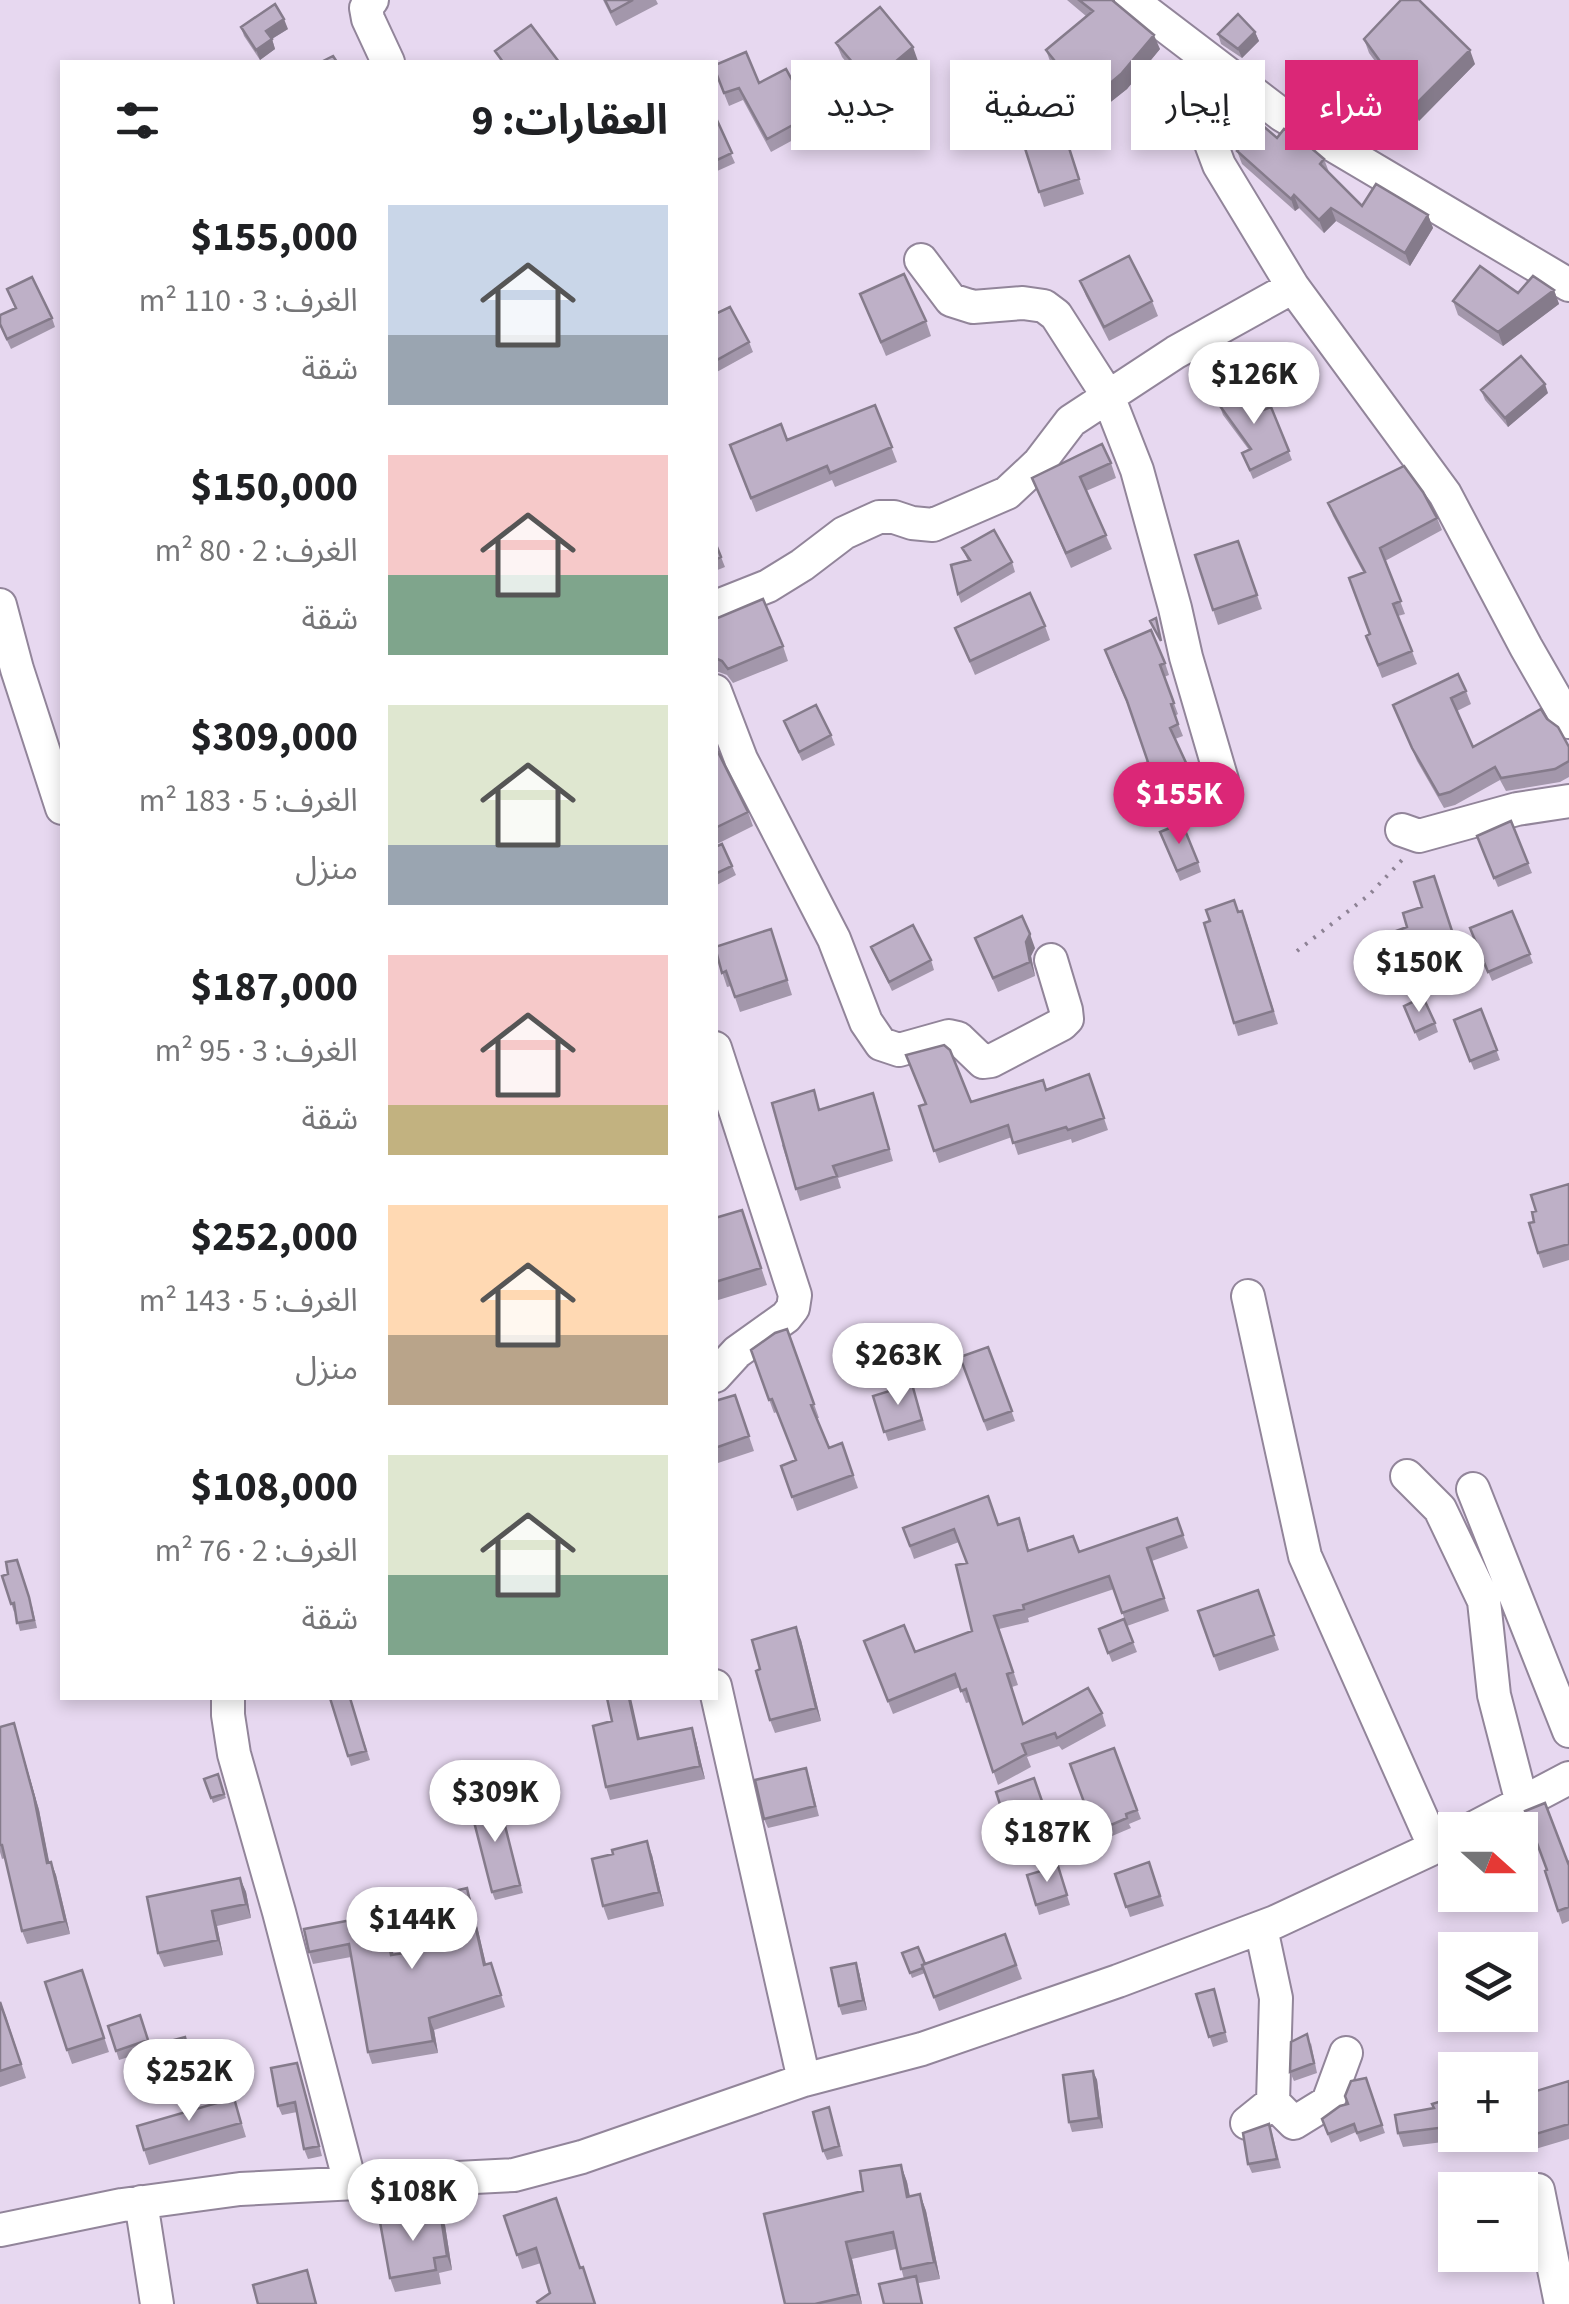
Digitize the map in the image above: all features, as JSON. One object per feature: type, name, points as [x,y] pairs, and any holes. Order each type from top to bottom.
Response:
[{"type":"street","points":[[372,0],[366,8],[368,19],[387,60]]},
{"type":"street","points":[[1131,0],[1282,115],[1569,285]]},
{"type":"street","points":[[1206,59],[1196,92],[1219,164],[1293,287],[1445,494],[1569,722]]},
{"type":"street","points":[[921,260],[951,300],[974,306],[1044,306],[1056,315],[1108,396],[1137,470],[1222,780]]},
{"type":"street","points":[[718,606],[768,586],[844,534],[879,517],[933,525],[1007,493],[1039,463],[1071,420],[1176,352],[1293,287]]},
{"type":"street","points":[[0,604],[60,802]]},
{"type":"street","points":[[718,699],[740,758],[834,939],[866,1022],[880,1044],[899,1050],[949,1036],[958,1038],[983,1062],[991,1060],[1067,1018],[1051,960]]},
{"type":"street","points":[[1411,833],[1569,800]]},
{"type":"street","points":[[718,1057],[796,1294],[786,1317],[737,1352],[718,1373]]},
{"type":"street","points":[[1248,1296],[1305,1556],[1438,1829]]},
{"type":"street","points":[[1407,1476],[1440,1509],[1484,1601],[1494,1695],[1522,1803]]},
{"type":"street","points":[[1474,1489],[1569,1731]]},
{"type":"street","points":[[718,1699],[804,2080]]},
{"type":"street","points":[[228,1700],[234,1754],[350,2183]]},
{"type":"street","points":[[1505,1812],[1569,1778]]},
{"type":"street","points":[[0,2230],[141,2202],[240,2189],[514,2175],[582,2156],[804,2080],[922,2049],[1118,1981],[1261,1928],[1438,1846]]},
{"type":"street","points":[[1261,1928],[1276,1998],[1273,2102],[1294,2123],[1328,2102],[1346,2053]]},
{"type":"street","points":[[1247,2124],[1273,2102]]},
{"type":"street","points":[[1538,2190],[1561,2304]]},
{"type":"street","points":[[141,2202],[157,2304]]},
{"type":"path","points":[[1296,951],[1369,895],[1394,870],[1411,833]]},
{"type":"building","points":[[605,0],[633,0],[611,12]]},
{"type":"building","points":[[1079,0],[1112,0],[1154,35],[1111,82],[1111,60],[1054,60],[1046,50],[1093,11]]},
{"type":"building","points":[[1401,0],[1419,0],[1470,50],[1418,102],[1418,60],[1379,60],[1364,39]]},
{"type":"building","points":[[275,4],[284,19],[266,31],[272,39],[256,50],[241,27]]},
{"type":"building","points":[[880,7],[913,47],[897,60],[850,60],[836,43]]},
{"type":"building","points":[[1238,14],[1255,32],[1238,49],[1218,34]]},
{"type":"building","points":[[531,25],[557,60],[502,60],[495,51]]},
{"type":"building","points":[[746,52],[759,83],[786,69],[791,78],[791,126],[767,139],[739,88],[724,93],[718,64]]},
{"type":"building","points":[[718,122],[732,153],[718,160]]},
{"type":"building","points":[[1265,128],[1277,138],[1284,129],[1285,150],[1314,150],[1324,159],[1320,164],[1362,206],[1376,184],[1428,215],[1405,253],[1331,208],[1319,220],[1294,195],[1291,199],[1237,151],[1265,150]]},
{"type":"building","points":[[1026,150],[1070,150],[1079,179],[1039,192]]},
{"type":"building","points":[[1129,256],[1152,301],[1104,327],[1080,281]]},
{"type":"building","points":[[1480,266],[1518,293],[1533,276],[1554,290],[1498,332],[1453,301]]},
{"type":"building","points":[[904,274],[926,321],[881,342],[860,294]]},
{"type":"building","points":[[32,277],[52,318],[7,339],[0,315],[16,308],[7,289]]},
{"type":"building","points":[[730,307],[749,342],[718,359],[718,313]]},
{"type":"building","points":[[1521,356],[1545,384],[1505,418],[1481,390]]},
{"type":"building","points":[[1242,384],[1255,413],[1271,407],[1289,451],[1250,470],[1242,453],[1251,449],[1216,396]]},
{"type":"building","points":[[875,405],[892,447],[830,473],[827,466],[751,498],[730,445],[781,424],[787,440]]},
{"type":"building","points":[[1102,444],[1111,463],[1080,477],[1106,535],[1066,553],[1032,478]]},
{"type":"building","points":[[1404,466],[1437,518],[1380,548],[1401,601],[1393,604],[1412,651],[1378,665],[1349,578],[1365,572],[1328,503]]},
{"type":"building","points":[[994,530],[1012,562],[958,594],[951,565],[970,560],[962,548]]},
{"type":"building","points":[[1238,541],[1257,595],[1213,610],[1195,555]]},
{"type":"building","points":[[1030,593],[1045,626],[970,661],[955,628]]},
{"type":"building","points":[[763,599],[783,646],[728,669],[718,659],[718,618]]},
{"type":"building","points":[[1156,618],[1161,641],[1150,621]]},
{"type":"building","points":[[1151,630],[1165,663],[1160,665],[1174,703],[1171,704],[1178,724],[1170,728],[1199,791],[1162,808],[1157,797],[1147,798],[1141,786],[1134,787],[1128,772],[1148,762],[1105,650]]},
{"type":"building","points":[[1458,674],[1466,691],[1451,698],[1473,747],[1541,709],[1558,727],[1569,747],[1569,761],[1555,769],[1501,778],[1495,767],[1439,795],[1393,705]]},
{"type":"building","points":[[816,705],[831,735],[799,752],[784,721]]},
{"type":"building","points":[[718,752],[748,812],[718,827]]},
{"type":"building","points":[[1511,821],[1528,863],[1494,878],[1477,836]]},
{"type":"building","points":[[1182,823],[1198,862],[1177,871],[1160,832]]},
{"type":"building","points":[[722,844],[732,866],[718,873],[718,846]]},
{"type":"building","points":[[1434,876],[1453,934],[1403,950],[1396,931],[1407,927],[1403,913],[1422,907],[1414,882]]},
{"type":"building","points":[[1234,900],[1238,912],[1242,911],[1273,1011],[1234,1023],[1204,923],[1210,921],[1206,910]]},
{"type":"building","points":[[1512,911],[1530,954],[1488,972],[1470,928]]},
{"type":"building","points":[[1022,916],[1030,934],[1026,942],[1030,962],[993,978],[975,938]]},
{"type":"building","points":[[913,925],[931,960],[889,982],[871,947]]},
{"type":"building","points":[[771,929],[787,980],[735,997],[726,971],[722,973],[718,946]]},
{"type":"building","points":[[1423,997],[1435,1023],[1415,1032],[1404,1006]]},
{"type":"building","points":[[1481,1009],[1497,1050],[1470,1061],[1454,1020]]},
{"type":"building","points":[[944,1045],[950,1050],[971,1102],[1043,1080],[1046,1090],[1089,1074],[1104,1118],[1013,1143],[1008,1125],[934,1151],[919,1106],[926,1104],[906,1055]]},
{"type":"building","points":[[814,1090],[819,1110],[873,1093],[889,1149],[833,1166],[837,1176],[796,1189],[772,1103]]},
{"type":"building","points":[[1569,1184],[1569,1244],[1538,1253],[1529,1223],[1534,1222],[1532,1212],[1536,1211],[1531,1195]]},
{"type":"building","points":[[742,1210],[761,1268],[718,1281],[718,1217]]},
{"type":"building","points":[[787,1329],[829,1448],[842,1443],[853,1475],[792,1497],[781,1466],[796,1460],[751,1350]]},
{"type":"building","points":[[988,1347],[1012,1411],[984,1421],[960,1357]]},
{"type":"building","points":[[912,1384],[922,1420],[884,1432],[873,1396]]},
{"type":"building","points":[[735,1395],[749,1436],[718,1447],[718,1400]]},
{"type":"building","points":[[988,1496],[998,1525],[1019,1518],[1028,1551],[1073,1536],[1079,1552],[1177,1518],[1183,1535],[1147,1548],[1164,1598],[1122,1613],[1109,1576],[1023,1605],[1024,1609],[994,1616],[1013,1672],[1007,1674],[1023,1724],[1088,1688],[1102,1713],[1057,1738],[1055,1733],[1022,1744],[1026,1754],[993,1772],[966,1689],[961,1691],[955,1674],[888,1701],[864,1641],[904,1625],[915,1652],[972,1631],[956,1565],[967,1563],[954,1529],[910,1546],[903,1528]]},
{"type":"building","points":[[17,1560],[34,1620],[17,1623],[14,1603],[11,1604],[2,1576],[8,1574],[6,1562]]},
{"type":"building","points":[[1258,1590],[1274,1635],[1214,1656],[1198,1611]]},
{"type":"building","points":[[1124,1619],[1133,1642],[1108,1653],[1099,1629]]},
{"type":"building","points":[[796,1627],[816,1708],[770,1720],[752,1640]]},
{"type":"building","points":[[331,1700],[351,1700],[366,1751],[348,1756]]},
{"type":"building","points":[[607,1700],[629,1700],[638,1739],[692,1728],[700,1766],[606,1787],[593,1726],[612,1721]]},
{"type":"building","points":[[14,1723],[65,1921],[22,1931],[0,1845],[0,1727]]},
{"type":"building","points":[[1114,1748],[1137,1810],[1095,1832],[1070,1764]]},
{"type":"building","points":[[806,1768],[815,1806],[764,1819],[755,1780]]},
{"type":"building","points":[[218,1774],[224,1794],[211,1798],[204,1779]]},
{"type":"building","points":[[1034,1778],[1043,1804],[1004,1817],[996,1792]]},
{"type":"building","points":[[498,1798],[520,1885],[492,1892],[470,1806]]},
{"type":"building","points":[[1545,1803],[1569,1862],[1569,1907],[1558,1911],[1538,1846],[1538,1812],[1525,1811]]},
{"type":"building","points":[[647,1841],[659,1892],[603,1906],[592,1859]]},
{"type":"building","points":[[1149,1862],[1160,1896],[1126,1907],[1115,1874]]},
{"type":"building","points":[[1058,1866],[1067,1895],[1036,1905],[1027,1875]]},
{"type":"building","points":[[240,1878],[246,1904],[212,1911],[218,1940],[158,1953],[147,1897]]},
{"type":"building","points":[[467,1888],[484,1965],[491,1963],[501,1995],[429,2018],[433,2041],[368,2052],[349,1944],[309,1952],[304,1929],[383,1914],[391,1955],[441,1947],[429,1897]]},
{"type":"building","points":[[1005,1934],[1016,1965],[934,1997],[922,1965]]},
{"type":"building","points":[[918,1947],[925,1964],[910,1973],[902,1953]]},
{"type":"building","points":[[856,1963],[863,2000],[839,2006],[831,1968]]},
{"type":"building","points":[[82,1970],[104,2038],[67,2050],[45,1982]]},
{"type":"building","points":[[1214,1989],[1225,2032],[1209,2037],[1196,1994]]},
{"type":"building","points":[[0,2002],[21,2064],[0,2071]]},
{"type":"building","points":[[140,2015],[148,2040],[116,2051],[108,2026]]},
{"type":"building","points":[[1307,2034],[1314,2063],[1290,2072],[1291,2042]]},
{"type":"building","points":[[185,2037],[194,2074],[146,2086],[137,2050]]},
{"type":"building","points":[[297,2063],[319,2146],[304,2149],[295,2102],[278,2106],[271,2068]]},
{"type":"building","points":[[1093,2071],[1099,2118],[1069,2122],[1063,2075]]},
{"type":"building","points":[[1366,2078],[1382,2125],[1357,2133],[1354,2124],[1328,2134],[1322,2119],[1348,2104],[1345,2096],[1351,2081]]},
{"type":"building","points":[[1569,2081],[1569,2124],[1538,2133],[1538,2090]]},
{"type":"building","points":[[234,2098],[241,2123],[144,2150],[137,2126]]},
{"type":"building","points":[[1438,2102],[1438,2128],[1398,2133],[1395,2115],[1434,2108],[1432,2104]]},
{"type":"building","points":[[829,2107],[839,2146],[823,2151],[813,2112]]},
{"type":"building","points":[[1269,2124],[1277,2159],[1248,2164],[1243,2133]]},
{"type":"building","points":[[901,2165],[907,2197],[920,2194],[934,2262],[901,2269],[893,2232],[846,2242],[858,2294],[815,2304],[785,2304],[764,2214],[863,2191],[860,2171]]},
{"type":"building","points":[[556,2198],[595,2304],[538,2304],[550,2293],[536,2248],[517,2255],[504,2216]]},
{"type":"building","points":[[440,2211],[447,2256],[434,2258],[436,2270],[390,2278],[380,2222]]},
{"type":"building","points":[[307,2270],[316,2304],[258,2304],[253,2285]]},
{"type":"building","points":[[916,2276],[922,2304],[884,2304],[879,2284]]}]
